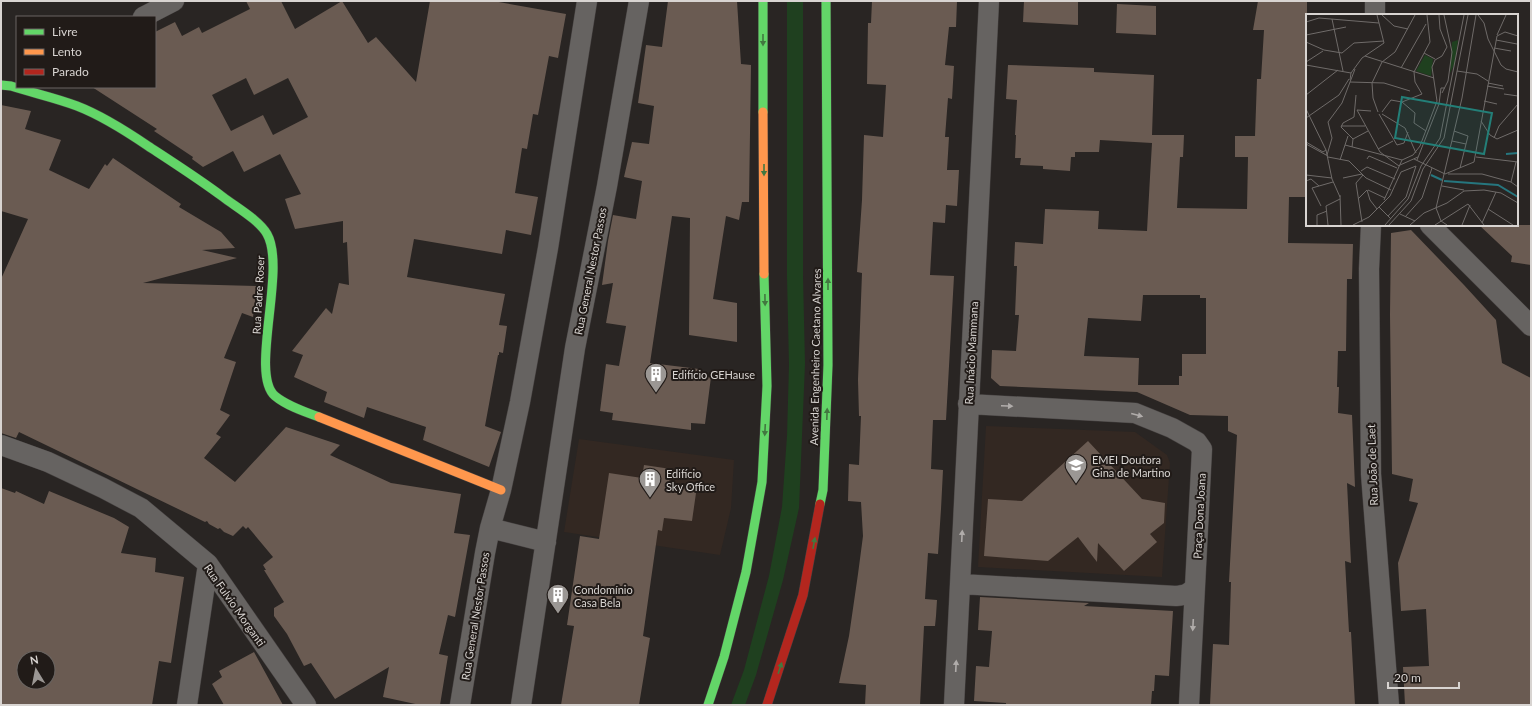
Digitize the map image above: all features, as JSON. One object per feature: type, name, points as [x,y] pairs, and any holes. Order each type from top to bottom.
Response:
[{"type":"street","points":[[145,16],[174,1]]},
{"type":"street","name":"Rua General Nestor Passos","points":[[460,705],[490,528],[501,490],[520,402],[548,248],[586,1]]},
{"type":"street","name":"Rua General Nestor Passos","points":[[521,705],[575,348],[607,186],[639,1]]},
{"type":"street","points":[[708,705],[724,657],[746,572],[762,482],[767,386],[764,268],[763,1]]},
{"type":"street","name":"Avenida Engenheiro Caetano Alvares","points":[[767,705],[803,595],[823,490],[828,365],[826,1]]},
{"type":"street","name":"Rua Inácio Mammana","points":[[954,705],[989,1]]},
{"type":"street","points":[[1375,1],[1375,14]]},
{"type":"street","name":"Rua Padre Roser","points":[[20,88],[77,106],[114,123],[193,175],[255,221],[266,232],[271,242],[273,266],[265,366],[270,389],[275,396],[298,409],[501,490]]},
{"type":"street","name":"Rua João de Laet","points":[[1371,226],[1369,269],[1371,474],[1389,705]]},
{"type":"street","points":[[1431,226],[1531,326]]},
{"type":"street","name":"Praça Dona Joana","points":[[968,404],[1135,413],[1172,428],[1197,442],[1202,449],[1189,705]]},
{"type":"street","name":"Rua Fulvio Morganti","points":[[1,445],[48,462],[141,508],[208,564],[306,705]]},
{"type":"street","points":[[490,528],[546,542]]},
{"type":"street","points":[[187,705],[208,564]]},
{"type":"street","points":[[960,584],[1176,596],[1191,592],[1195,586]]},
{"type":"shaded area","name":"EMEI Doutora Gina de Martino","points":[[986,426],[1135,432],[1167,455],[1170,463],[1162,577],[978,567]]},
{"type":"shaded area","points":[[579,439],[734,460],[731,508],[720,555],[564,532]]},
{"type":"green space","points":[[787,1],[803,1],[803,276],[805,364],[799,508],[783,580],[756,675],[745,705],[731,705],[744,670],[769,576],[782,507],[787,436],[789,365],[787,276]]},
{"type":"building","points":[[246,1],[281,1],[295,29],[342,1],[368,43],[376,37],[416,82],[430,1],[493,1],[566,14],[558,58],[549,56],[538,115],[533,114],[527,149],[522,148],[515,193],[538,197],[531,235],[506,230],[502,254],[414,239],[407,277],[505,294],[499,325],[507,326],[503,353],[499,352],[498,355],[485,426],[501,432],[489,467],[423,440],[426,427],[367,407],[364,418],[324,402],[327,392],[294,377],[303,355],[292,351],[326,308],[332,314],[339,283],[349,285],[347,242],[343,243],[343,221],[295,229],[285,199],[301,194],[280,154],[244,172],[233,151],[203,167],[192,159],[193,157],[154,131],[157,129],[94,88],[156,88],[156,32],[175,22],[182,36],[199,27],[202,33],[250,9]],"holes":[[[246,78],[254,95],[288,78],[308,117],[273,135],[263,115],[231,131],[212,95]]]},
{"type":"building","points":[[668,1],[737,1],[741,64],[751,65],[749,202],[742,202],[739,220],[726,216],[713,299],[737,303],[737,342],[689,335],[690,218],[672,216],[650,363],[699,369],[698,376],[711,377],[705,424],[691,423],[691,430],[612,420],[613,413],[600,411],[606,364],[619,366],[626,326],[606,323],[613,283],[602,285],[608,241],[613,215],[636,219],[642,181],[624,177],[632,142],[649,144],[654,106],[638,103],[646,45],[662,47]]},
{"type":"building","points":[[872,1],[957,1],[956,27],[949,27],[945,65],[954,66],[952,99],[948,98],[945,137],[949,137],[947,170],[959,170],[957,206],[946,205],[945,223],[933,222],[930,275],[954,276],[946,420],[933,420],[931,469],[943,470],[938,554],[928,553],[925,599],[937,600],[936,616],[935,626],[924,626],[920,705],[865,705],[866,685],[839,683],[849,636],[863,536],[861,502],[848,501],[849,464],[859,465],[861,416],[859,416],[858,380],[862,273],[857,272],[862,200],[864,135],[883,137],[886,85],[867,84],[868,23],[871,23]]},
{"type":"building","points":[[1024,1],[1078,1],[1078,25],[1023,22]]},
{"type":"building","points":[[1258,1],[1307,1],[1306,197],[1289,197],[1288,243],[1353,244],[1352,279],[1347,279],[1346,351],[1338,351],[1337,387],[1339,387],[1338,413],[1352,415],[1355,487],[1347,483],[1351,563],[1345,561],[1355,705],[1210,705],[1213,644],[1229,645],[1231,582],[1229,582],[1237,435],[1228,431],[1228,416],[1190,415],[1137,392],[1000,386],[991,378],[992,350],[1016,351],[1019,315],[1015,315],[1017,266],[1014,266],[1015,242],[1043,244],[1045,209],[1099,211],[1098,229],[1147,231],[1152,143],[1100,140],[1099,152],[1075,152],[1075,157],[1071,157],[1070,171],[1043,169],[1043,166],[1020,165],[1021,158],[1015,158],[1017,100],[1006,99],[1008,65],[1094,68],[1094,72],[1154,75],[1152,135],[1184,135],[1183,157],[1180,157],[1177,208],[1247,209],[1248,157],[1235,157],[1235,136],[1255,136],[1257,79],[1261,79],[1264,30],[1253,30]],"holes":[[[1143,295],[1200,295],[1200,298],[1206,298],[1206,354],[1182,354],[1182,376],[1179,376],[1179,385],[1138,385],[1139,358],[1084,356],[1088,318],[1141,321]]]},
{"type":"building","points":[[1117,4],[1156,6],[1156,35],[1116,33]]},
{"type":"building","points":[[1,105],[31,111],[25,129],[61,140],[49,170],[89,189],[105,164],[107,166],[113,158],[181,204],[179,207],[221,232],[235,248],[202,250],[237,258],[143,283],[257,286],[253,317],[242,313],[224,358],[236,362],[220,410],[230,415],[216,434],[221,437],[204,458],[235,482],[286,427],[340,445],[330,455],[391,483],[461,494],[454,533],[470,535],[455,617],[448,615],[439,654],[448,656],[440,705],[420,705],[383,697],[389,667],[335,699],[311,663],[304,666],[287,634],[274,616],[274,608],[284,602],[264,570],[266,570],[263,565],[273,557],[248,527],[246,529],[243,526],[233,536],[224,532],[220,528],[218,529],[209,524],[207,521],[205,522],[19,432],[16,438],[1,433],[1,279],[28,219],[1,211]]},
{"type":"building","points":[[1531,225],[1531,265],[1511,262],[1512,256],[1480,226]]},
{"type":"building","points":[[1411,230],[1496,320],[1502,363],[1531,378],[1531,705],[1405,705],[1403,667],[1429,666],[1426,609],[1401,611],[1398,563],[1418,503],[1409,501],[1413,479],[1392,474],[1390,315],[1391,233]]},
{"type":"building","points":[[1088,441],[1142,499],[1165,503],[1164,523],[1150,534],[1157,542],[1124,571],[1098,543],[1097,562],[1078,537],[1048,561],[984,556],[988,499],[1022,501]]},
{"type":"building","points":[[644,465],[671,469],[669,483],[697,486],[692,521],[664,518],[662,531],[658,530],[643,636],[650,638],[639,705],[561,705],[574,626],[567,625],[580,536],[599,539],[609,473],[642,478]]},
{"type":"building","points":[[1,488],[15,493],[16,491],[44,504],[49,491],[114,518],[129,527],[121,553],[156,558],[155,572],[184,577],[171,663],[159,661],[152,705],[1,705]]},
{"type":"building","points":[[980,597],[1089,603],[1084,606],[1173,611],[1169,676],[1155,675],[1151,705],[1006,705],[1006,703],[974,701],[976,666],[989,667],[992,631],[978,630]]},
{"type":"building","points":[[254,652],[283,705],[224,705],[212,684],[222,677],[219,671]]},
{"type":"traffic: fast","points":[[763,1],[763,112]]},
{"type":"traffic: fast","points":[[820,504],[823,490],[828,365],[826,1]]},
{"type":"traffic: fast","points":[[1,85],[16,87]]},
{"type":"traffic: fast","points":[[18,88],[69,103],[105,119],[196,177],[259,224],[267,234],[272,250],[273,271],[266,344],[268,384],[275,396],[280,400],[319,417]]},
{"type":"traffic: fast","points":[[708,705],[724,657],[746,572],[762,482],[767,386],[764,274]]},
{"type":"traffic: slow","points":[[763,112],[764,274]]},
{"type":"traffic: slow","points":[[319,417],[501,490]]},
{"type":"traffic: jam","points":[[767,705],[803,595],[820,504]]},
{"type":"place","name":"Edifício GEHause","points":[[656,394]]},
{"type":"place","name":"EMEI Doutora Gina de Martino","points":[[1076,484]]},
{"type":"place","name":"Edifício Sky Office","points":[[650,498]]},
{"type":"place","name":"Condomínio Casa Bela","points":[[558,614]]}]
